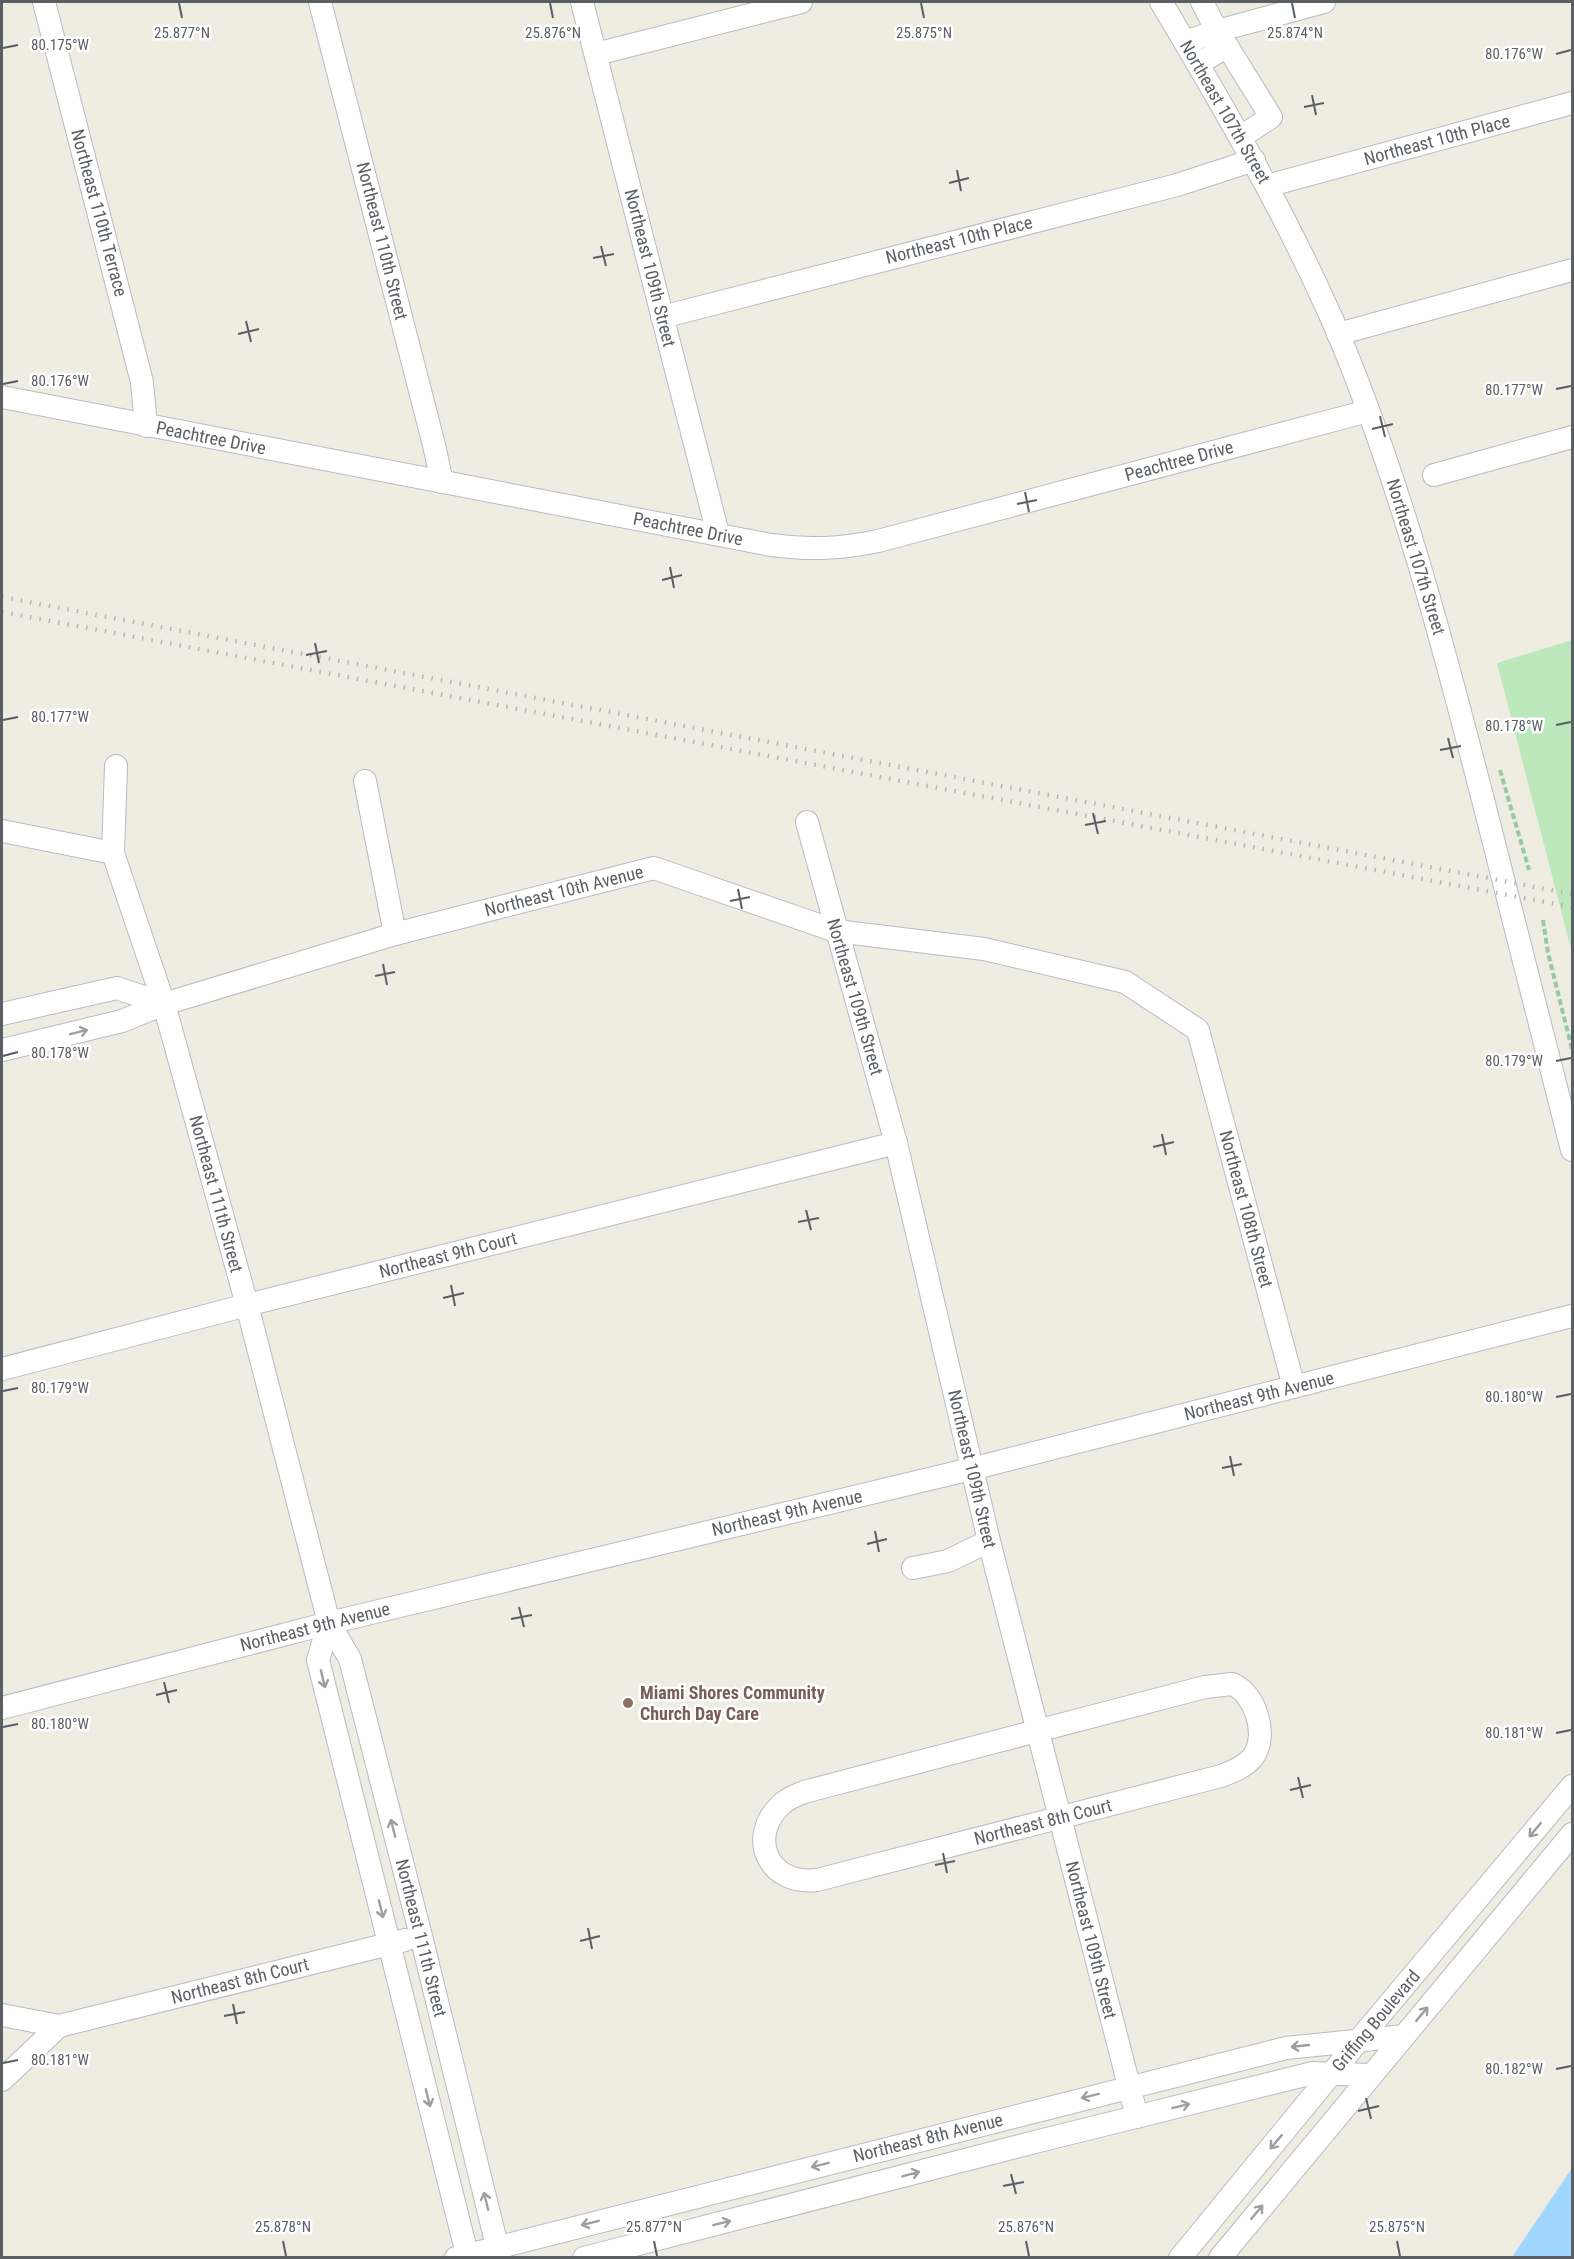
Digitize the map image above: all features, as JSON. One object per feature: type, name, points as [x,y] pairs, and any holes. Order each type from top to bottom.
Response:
[{"type":"street","name":"Northeast 110th Terrace","points":[[44,2],[142,382],[146,426]]},
{"type":"street","name":"Northeast 110th Street","points":[[320,2],[442,482]]},
{"type":"street","name":"Northeast 109th Street","points":[[582,2],[718,534]]},
{"type":"street","points":[[596,54],[801,2]]},
{"type":"street","name":"Northeast 107th Street","points":[[1161,2],[1254,160],[1338,334],[1368,411],[1410,534],[1444,650],[1572,1150]]},
{"type":"street","points":[[1202,2],[1216,31]]},
{"type":"street","points":[[1185,42],[1216,31],[1324,2]]},
{"type":"street","points":[[1198,64],[1227,46],[1271,117],[1241,137]]},
{"type":"street","name":"Northeast 10th Place","points":[[1267,186],[1572,103]]},
{"type":"street","name":"Northeast 10th Place","points":[[662,316],[1177,185],[1254,160]]},
{"type":"street","points":[[1338,334],[1572,270]]},
{"type":"street","name":"Peachtree Drive","points":[[2,397],[718,534],[798,548],[824,550],[849,547],[1368,411]]},
{"type":"street","points":[[1434,475],[1572,437]]},
{"type":"street","name":"Northeast 111th Street","points":[[116,766],[113,854],[165,1004],[247,1305],[329,1623],[350,1659],[421,1936],[498,2252]]},
{"type":"street","points":[[365,781],[395,934]]},
{"type":"street","name":"Northeast 109th Street","points":[[807,822],[896,1143],[988,1541],[1137,2117]]},
{"type":"street","points":[[2,831],[113,854]]},
{"type":"street","name":"Northeast 10th Avenue","points":[[2,1050],[122,1021],[165,1004],[395,934],[654,868],[837,931],[984,949],[1125,982],[1198,1030]]},
{"type":"street","points":[[2,1014],[117,988],[165,1004]]},
{"type":"street","name":"Northeast 108th Street","points":[[1198,1030],[1294,1387]]},
{"type":"street","name":"Northeast 9th Court","points":[[2,1370],[247,1305],[896,1143]]},
{"type":"street","name":"Northeast 9th Avenue","points":[[2,1708],[329,1623],[971,1469],[1572,1316]]},
{"type":"street","points":[[913,1568],[948,1561],[988,1541]]},
{"type":"street","name":"Northeast 111th Street","points":[[329,1623],[318,1660],[390,1944],[463,2257]]},
{"type":"street","name":"Northeast 8th Court","points":[[1232,1684],[1240,1687],[1247,1695],[1258,1720],[1261,1735],[1258,1747],[1246,1763],[1234,1771],[1208,1780],[811,1881],[792,1880],[781,1873],[767,1856],[765,1844],[769,1822],[783,1804],[804,1792],[1037,1731],[1205,1687],[1232,1684]]},
{"type":"street","name":"Griffing Boulevard","points":[[1180,2258],[1572,1786]]},
{"type":"street","name":"Griffing Boulevard","points":[[1220,2258],[1572,1834]]},
{"type":"street","name":"Northeast 8th Court","points":[[2,2015],[59,2026],[421,1936]]},
{"type":"street","name":"Northeast 8th Court","points":[[2,2080],[59,2026]]},
{"type":"street","name":"Northeast 8th Avenue","points":[[463,2257],[498,2252],[1129,2086],[1286,2048],[1404,2036]]},
{"type":"street","name":"Northeast 8th Avenue","points":[[584,2258],[1313,2073],[1371,2075]]},
{"type":"street","points":[[1276,2083],[1290,2095],[1297,2116]]},
{"type":"path","points":[[1542,920],[1572,1049]]},
{"type":"green space","points":[[1572,640],[1572,953],[1497,663]]},
{"type":"water","points":[[1572,2168],[1572,2257],[1512,2257]]},
{"type":"railway","points":[[2,597],[1572,894]]},
{"type":"railway","points":[[2,612],[1572,907]]},
{"type":"place","name":"Miami Shores Community Church Day Care","points":[[628,1703]]}]
